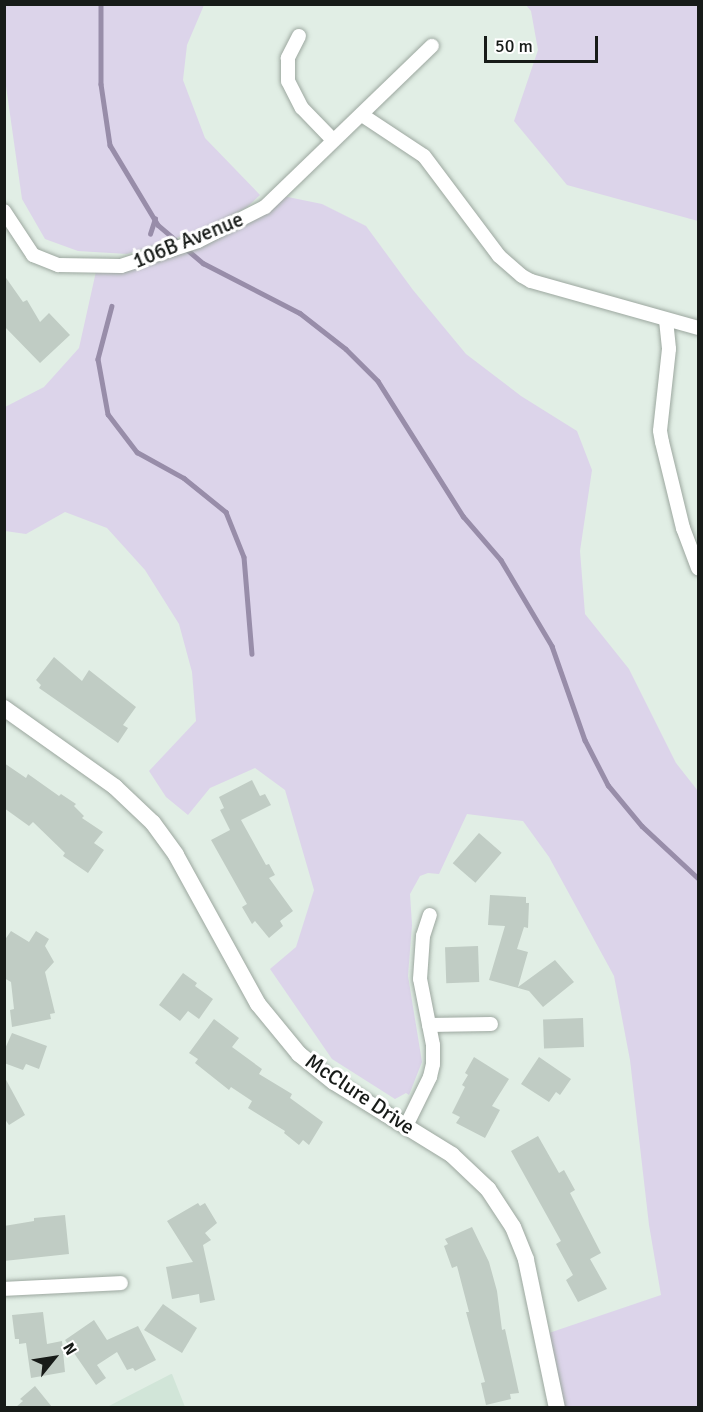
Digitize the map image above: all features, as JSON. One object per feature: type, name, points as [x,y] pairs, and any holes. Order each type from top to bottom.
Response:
[{"type":"street","points":[[299,36],[288,58],[288,81],[302,108],[333,140]]},
{"type":"street","name":"106B Avenue","points":[[4,211],[33,255],[58,265],[121,266],[198,241],[250,215],[278,195],[432,46]]},
{"type":"street","points":[[362,114],[424,156],[499,256],[522,276],[531,281],[699,328]]},
{"type":"street","points":[[666,320],[669,349],[660,431],[683,528],[699,568]]},
{"type":"street","name":"McClure Drive","points":[[4,708],[115,787],[141,811],[176,855],[258,1004],[299,1054],[327,1077],[468,1168],[488,1189],[513,1227],[529,1272],[557,1407]]},
{"type":"street","points":[[406,1126],[430,1077],[433,1064],[429,1025],[420,979],[420,957],[430,915]]},
{"type":"street","points":[[429,1025],[491,1024]]},
{"type":"street","points":[[4,1289],[121,1283]]},
{"type":"shaded area","points":[[4,5],[204,5],[187,45],[183,80],[205,138],[260,195],[246,208],[201,230],[127,254],[78,251],[45,239],[22,199],[5,79]]},
{"type":"shaded area","points":[[526,5],[698,5],[698,221],[567,185],[514,121],[538,50],[531,11]]},
{"type":"shaded area","points":[[278,195],[322,204],[366,226],[413,290],[466,354],[521,396],[577,431],[592,470],[580,551],[585,614],[629,669],[676,763],[698,791],[698,1407],[557,1407],[543,1335],[661,1295],[649,1225],[630,1060],[614,976],[549,857],[523,821],[467,814],[439,874],[428,873],[420,876],[410,894],[412,925],[408,976],[422,1062],[409,1095],[406,1093],[395,1099],[332,1059],[270,969],[296,947],[314,890],[285,790],[255,768],[210,788],[188,815],[166,797],[149,771],[196,721],[192,672],[179,624],[145,570],[107,528],[65,512],[26,534],[5,531],[5,407],[44,387],[79,348],[97,267],[182,247]]},
{"type":"shaded area","points":[[171,1374],[185,1407],[107,1407]]},
{"type":"building","points":[[4,275],[23,302],[27,300],[40,322],[49,313],[70,335],[40,363],[4,326]]},
{"type":"building","points":[[54,657],[82,681],[89,670],[136,707],[123,725],[128,728],[118,743],[39,688],[41,685],[36,680]]},
{"type":"building","points":[[4,763],[26,778],[28,774],[59,796],[61,794],[76,804],[74,806],[84,816],[82,818],[103,832],[94,843],[104,850],[88,873],[63,856],[65,853],[33,822],[29,826],[4,808]]},
{"type":"building","points":[[252,780],[260,796],[265,794],[271,805],[241,820],[266,865],[269,864],[275,875],[269,878],[293,911],[280,921],[283,926],[269,938],[255,921],[252,924],[242,907],[247,904],[211,840],[230,830],[220,810],[224,808],[219,797]]},
{"type":"building","points":[[479,833],[502,853],[475,883],[453,863]]},
{"type":"building","points":[[490,895],[526,897],[526,903],[529,903],[528,928],[524,927],[517,949],[528,952],[518,987],[555,960],[574,982],[543,1007],[529,991],[489,980],[505,926],[488,925]]},
{"type":"building","points":[[11,931],[29,942],[36,931],[49,939],[45,946],[54,962],[45,972],[55,1013],[50,1014],[51,1019],[12,1027],[10,1010],[14,1009],[11,982],[4,978],[4,941]]},
{"type":"building","points":[[478,946],[479,982],[446,983],[445,947]]},
{"type":"building","points":[[183,973],[197,983],[195,986],[213,999],[199,1019],[188,1011],[180,1021],[159,1005]]},
{"type":"building","points":[[583,1018],[584,1047],[544,1048],[543,1019]]},
{"type":"building","points":[[214,1019],[239,1038],[232,1047],[262,1069],[259,1074],[292,1094],[290,1098],[323,1122],[309,1145],[303,1140],[299,1145],[284,1133],[285,1131],[248,1108],[252,1101],[231,1087],[229,1090],[195,1063],[198,1059],[189,1053]]},
{"type":"building","points":[[12,1033],[47,1046],[39,1069],[26,1064],[23,1070],[4,1063],[4,1051]]},
{"type":"building","points":[[474,1057],[509,1079],[492,1106],[500,1110],[485,1138],[456,1123],[460,1117],[452,1113],[465,1087],[462,1085],[468,1075],[465,1073]]},
{"type":"building","points":[[539,1057],[571,1079],[560,1095],[556,1092],[549,1102],[521,1084]]},
{"type":"building","points":[[4,1076],[25,1115],[9,1125],[4,1118]]},
{"type":"building","points":[[538,1136],[559,1173],[564,1170],[575,1190],[570,1193],[601,1253],[590,1259],[607,1289],[578,1302],[566,1280],[573,1275],[556,1244],[561,1241],[511,1151]]},
{"type":"building","points":[[198,1203],[200,1206],[205,1203],[217,1223],[205,1233],[211,1240],[203,1245],[215,1300],[200,1303],[199,1294],[172,1299],[166,1267],[193,1262],[167,1221]]},
{"type":"building","points":[[65,1215],[69,1254],[4,1261],[4,1226],[34,1221],[34,1218]]},
{"type":"building","points":[[472,1227],[489,1262],[497,1291],[502,1330],[505,1329],[519,1393],[510,1394],[511,1399],[486,1405],[481,1383],[485,1382],[466,1312],[469,1312],[457,1266],[452,1268],[444,1246],[448,1244],[445,1239]]},
{"type":"building","points":[[163,1304],[197,1328],[182,1353],[144,1330]]},
{"type":"building","points":[[43,1312],[47,1344],[62,1341],[65,1372],[31,1378],[26,1343],[19,1344],[19,1339],[15,1339],[12,1315]]},
{"type":"building","points":[[94,1320],[107,1340],[138,1326],[156,1360],[135,1371],[133,1368],[127,1370],[117,1352],[97,1365],[106,1378],[96,1385],[65,1340]]},
{"type":"building","points":[[35,1386],[52,1407],[16,1407],[23,1401],[20,1399]]},
{"type":"waterway","points":[[101,4],[101,84],[110,145],[158,225],[203,263],[300,313],[346,349],[378,381],[463,516],[501,560],[552,646],[585,740],[608,785],[642,826],[698,878]]},
{"type":"waterway","points":[[150,234],[155,219]]},
{"type":"waterway","points":[[112,306],[98,359],[108,414],[137,452],[184,478],[226,512],[244,557],[252,654]]}]
